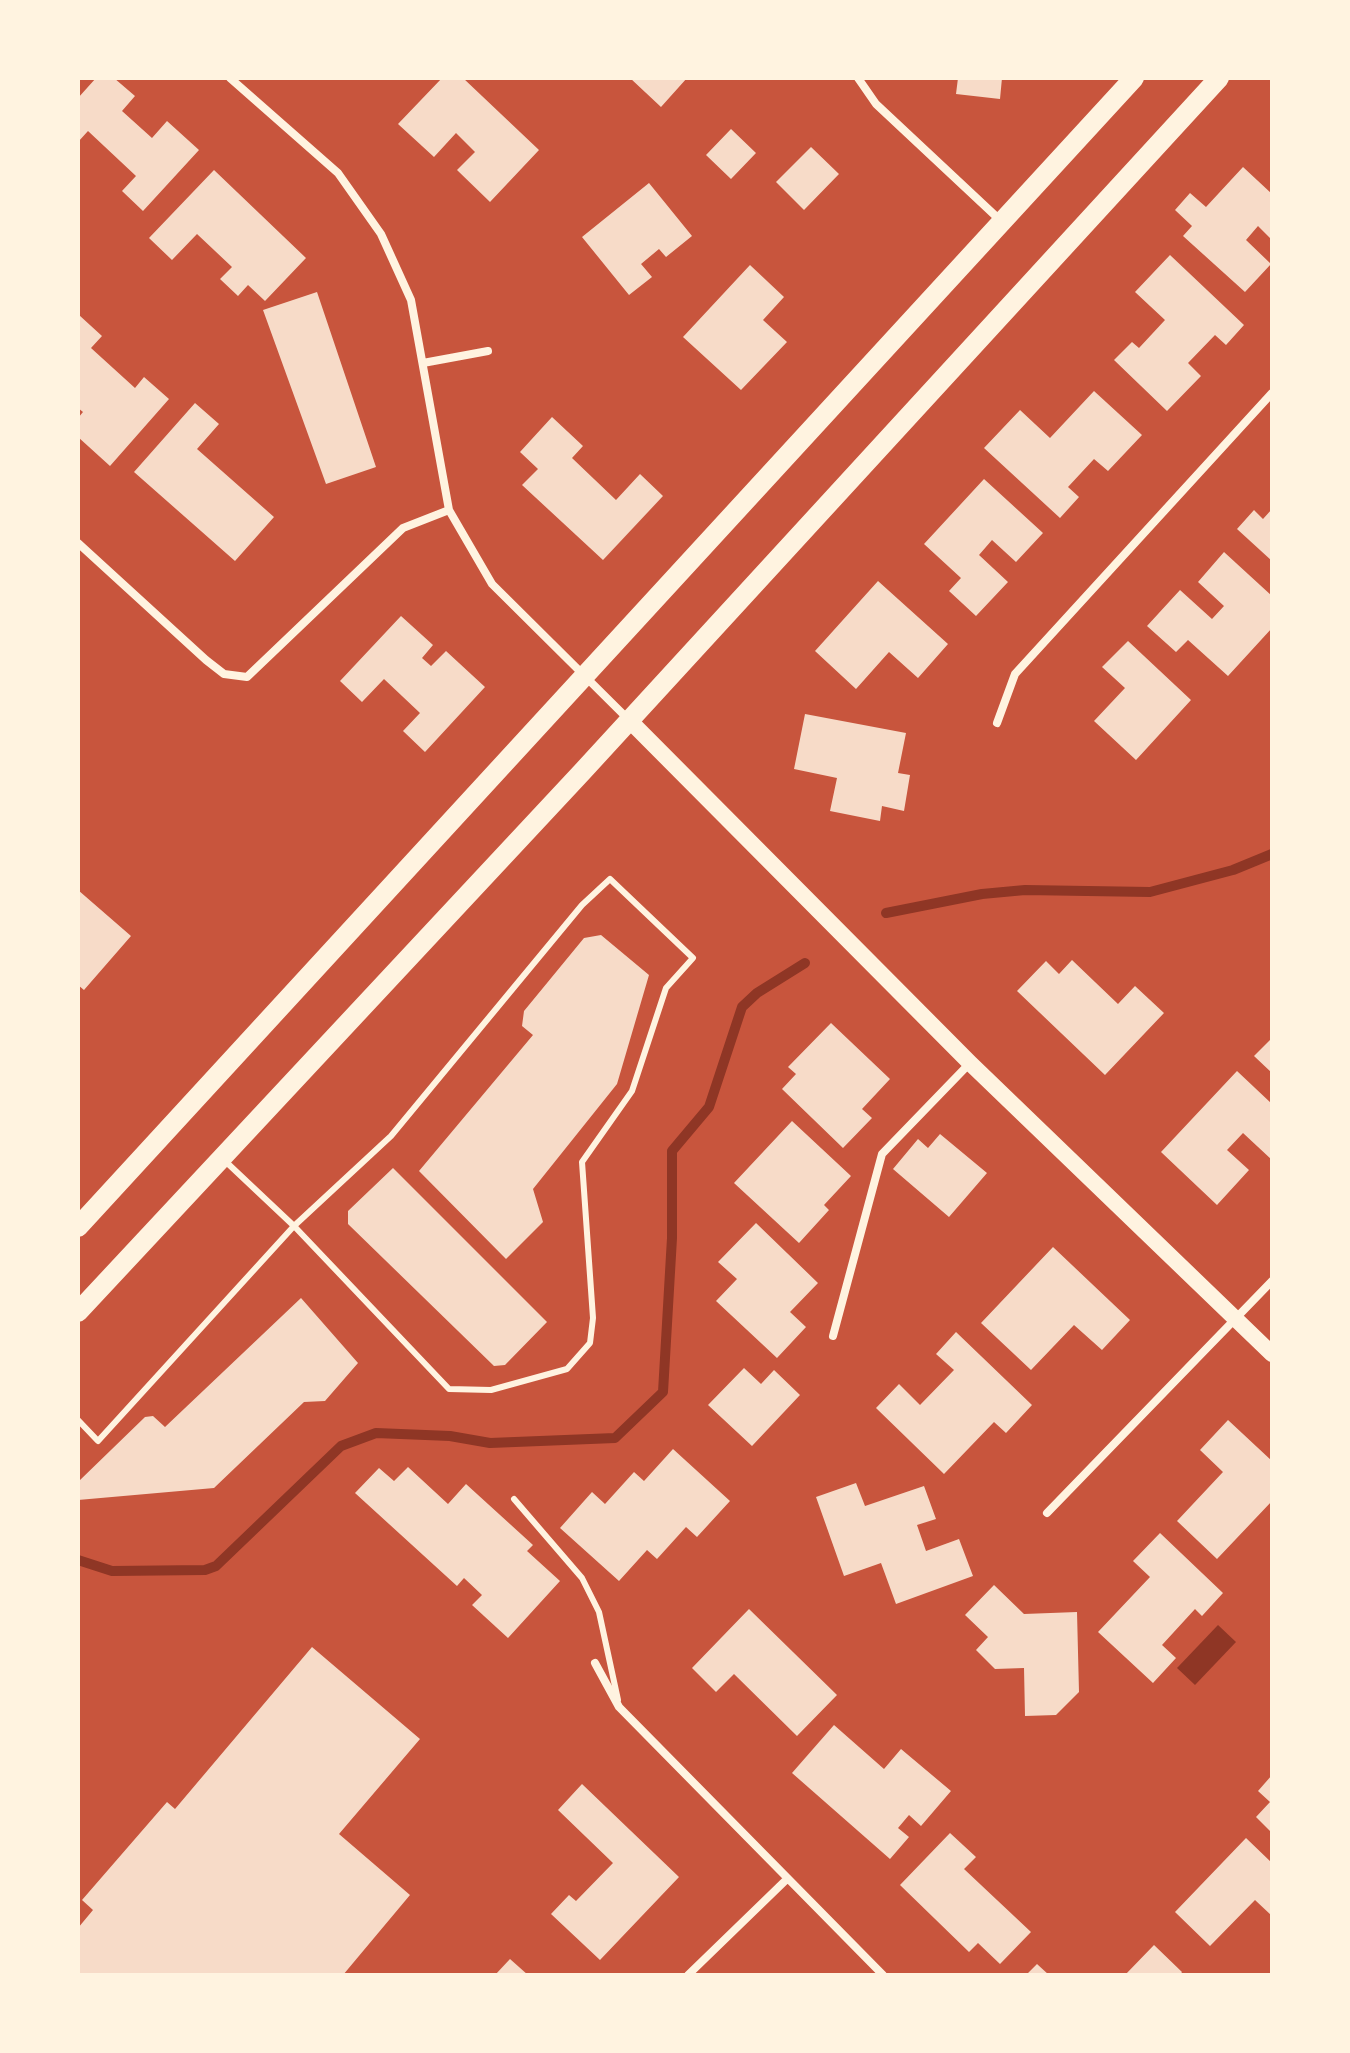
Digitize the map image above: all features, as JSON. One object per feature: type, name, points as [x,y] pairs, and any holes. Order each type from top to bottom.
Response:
[{"type":"main road","points":[[78,1227],[585,679],[1134,78]]},
{"type":"main road","points":[[78,1312],[629,720],[1219,78]]},
{"type":"main road","points":[[629,720],[970,1063],[1272,1354]]},
{"type":"street","points":[[230,78],[338,173],[381,234],[411,300],[449,510],[492,584],[629,720]]},
{"type":"street","points":[[858,78],[876,104],[1001,221]]},
{"type":"street","points":[[423,363],[488,351]]},
{"type":"street","points":[[997,723],[1015,674],[1272,393]]},
{"type":"street","points":[[78,543],[224,674],[247,677],[403,528],[449,510]]},
{"type":"street","points":[[833,1336],[882,1154],[970,1063]]},
{"type":"street","points":[[1047,1513],[1272,1281]]},
{"type":"street","points":[[595,1663],[619,1707],[883,1975]]},
{"type":"street","points":[[688,1975],[787,1879]]},
{"type":"lane","points":[[78,1420],[98,1441],[294,1226],[391,1136],[582,905],[610,879],[693,958],[666,988],[632,1091],[582,1162],[593,1318],[590,1343],[567,1369],[491,1390],[449,1389],[294,1226],[222,1157]]},
{"type":"lane","points":[[514,1499],[582,1578],[599,1612],[619,1707]]},
{"type":"shaded area","points":[[1218,1625],[1236,1642],[1195,1685],[1177,1668]]},
{"type":"building","points":[[96,78],[114,78],[135,96],[122,111],[152,138],[167,121],[199,150],[143,211],[122,191],[136,176],[88,131],[78,142],[78,98]]},
{"type":"building","points":[[442,78],[463,78],[539,150],[490,202],[457,170],[475,152],[456,133],[434,157],[398,124]]},
{"type":"building","points":[[630,78],[687,78],[661,107]]},
{"type":"building","points":[[958,78],[1002,78],[1000,99],[956,94]]},
{"type":"building","points":[[731,129],[756,153],[731,179],[706,155]]},
{"type":"building","points":[[811,147],[839,174],[804,210],[776,182]]},
{"type":"building","points":[[1243,167],[1272,194],[1272,240],[1258,226],[1246,240],[1271,264],[1245,292],[1183,236],[1192,226],[1175,210],[1190,193],[1206,207]]},
{"type":"building","points":[[214,170],[306,258],[265,301],[248,285],[238,296],[220,279],[232,267],[197,234],[172,260],[149,238]]},
{"type":"building","points":[[649,183],[692,236],[666,257],[659,249],[641,264],[652,277],[629,295],[582,237]]},
{"type":"building","points":[[1170,255],[1244,325],[1226,345],[1215,335],[1188,363],[1201,376],[1167,411],[1114,360],[1132,342],[1139,348],[1165,320],[1135,292]]},
{"type":"building","points":[[750,265],[784,297],[763,320],[787,342],[741,390],[683,337]]},
{"type":"building","points":[[317,292],[376,467],[326,484],[263,310]]},
{"type":"building","points":[[79,315],[102,336],[91,348],[135,388],[144,377],[169,399],[110,466],[78,437],[78,418],[83,412],[78,408]]},
{"type":"building","points":[[1094,391],[1142,435],[1108,471],[1094,459],[1068,487],[1079,497],[1060,518],[984,448],[1020,410],[1050,438]]},
{"type":"building","points":[[195,403],[219,424],[197,449],[274,517],[235,561],[134,472]]},
{"type":"building","points":[[552,417],[583,446],[572,458],[616,500],[640,474],[663,496],[603,560],[522,485],[538,469],[520,452]]},
{"type":"building","points":[[984,479],[1043,533],[1016,562],[992,540],[979,555],[1008,582],[976,616],[949,591],[961,578],[924,544]]},
{"type":"building","points":[[1272,509],[1272,561],[1237,529],[1254,510],[1263,519]]},
{"type":"building","points":[[1224,552],[1272,596],[1272,628],[1228,676],[1188,640],[1176,652],[1147,626],[1180,590],[1212,619],[1224,606],[1198,582]]},
{"type":"building","points":[[878,581],[948,644],[918,678],[889,652],[856,689],[815,651]]},
{"type":"building","points":[[401,616],[433,645],[422,658],[431,666],[446,651],[485,687],[425,752],[403,731],[420,713],[384,679],[362,702],[340,681]]},
{"type":"building","points":[[1128,641],[1191,700],[1136,760],[1094,721],[1125,688],[1102,667]]},
{"type":"building","points":[[805,714],[906,733],[898,773],[910,775],[904,811],[882,806],[880,821],[830,811],[837,778],[794,769]]},
{"type":"building","points":[[78,890],[131,936],[84,990],[78,985]]},
{"type":"building","points":[[601,935],[649,975],[617,1084],[533,1189],[543,1222],[506,1259],[419,1171],[533,1035],[522,1026],[524,1011],[584,938]]},
{"type":"building","points":[[1072,960],[1118,1004],[1135,986],[1164,1013],[1105,1075],[1017,991],[1046,961],[1059,974]]},
{"type":"building","points":[[831,1023],[890,1079],[862,1109],[872,1118],[843,1148],[782,1089],[796,1074],[788,1067]]},
{"type":"building","points":[[1272,1038],[1272,1073],[1254,1056]]},
{"type":"building","points":[[1237,1071],[1272,1104],[1272,1160],[1243,1133],[1227,1150],[1249,1170],[1217,1205],[1161,1152]]},
{"type":"building","points":[[792,1121],[851,1176],[824,1205],[829,1210],[799,1243],[734,1183]]},
{"type":"building","points":[[940,1134],[987,1173],[949,1217],[893,1169],[918,1139],[928,1148]]},
{"type":"building","points":[[393,1168],[547,1322],[505,1365],[494,1366],[348,1224],[348,1211]]},
{"type":"building","points":[[756,1223],[818,1283],[790,1312],[806,1327],[777,1358],[716,1301],[737,1279],[718,1262]]},
{"type":"building","points":[[1053,1247],[1130,1320],[1102,1350],[1074,1325],[1031,1370],[981,1323]]},
{"type":"building","points":[[301,1298],[358,1363],[325,1401],[304,1402],[214,1488],[78,1500],[78,1482],[145,1417],[153,1416],[165,1427]]},
{"type":"building","points":[[956,1332],[1032,1405],[1006,1433],[994,1422],[944,1474],[876,1408],[899,1384],[920,1405],[954,1370],[936,1354]]},
{"type":"building","points":[[744,1368],[761,1384],[774,1370],[800,1395],[752,1446],[708,1405]]},
{"type":"building","points":[[1228,1420],[1272,1461],[1272,1501],[1217,1559],[1177,1521],[1223,1472],[1200,1450]]},
{"type":"building","points":[[673,1449],[730,1501],[697,1537],[686,1527],[657,1559],[647,1550],[619,1581],[560,1528],[592,1492],[605,1504],[634,1472],[644,1481]]},
{"type":"building","points":[[408,1467],[448,1504],[466,1484],[533,1545],[527,1551],[560,1581],[508,1638],[472,1605],[482,1595],[464,1578],[457,1586],[355,1493],[379,1468],[394,1481]]},
{"type":"building","points":[[856,1483],[865,1506],[924,1486],[936,1519],[917,1525],[926,1551],[959,1539],[973,1576],[896,1604],[881,1563],[844,1576],[816,1497]]},
{"type":"building","points":[[1160,1533],[1223,1593],[1202,1616],[1195,1609],[1162,1645],[1176,1658],[1153,1683],[1098,1632],[1150,1577],[1133,1561]]},
{"type":"building","points":[[994,1585],[1024,1614],[1077,1612],[1079,1692],[1056,1715],[1025,1716],[1024,1668],[995,1669],[976,1650],[988,1637],[965,1615]]},
{"type":"building","points":[[749,1609],[837,1695],[797,1736],[734,1674],[716,1692],[692,1668]]},
{"type":"building","points":[[312,1647],[420,1739],[339,1834],[410,1895],[343,1975],[78,1975],[78,1928],[93,1910],[82,1900],[167,1802],[175,1809]]},
{"type":"building","points":[[834,1725],[884,1769],[901,1749],[951,1791],[921,1826],[909,1815],[898,1828],[909,1837],[890,1859],[792,1773]]},
{"type":"building","points":[[1272,1775],[1272,1833],[1256,1817],[1270,1802],[1258,1791]]},
{"type":"building","points":[[582,1784],[679,1877],[600,1960],[551,1914],[569,1895],[576,1901],[613,1863],[558,1810]]},
{"type":"building","points":[[950,1833],[976,1857],[964,1869],[1031,1932],[1000,1964],[978,1943],[969,1952],[900,1885]]},
{"type":"building","points":[[1246,1838],[1272,1863],[1272,1916],[1255,1900],[1210,1946],[1175,1912]]},
{"type":"building","points":[[1154,1945],[1182,1972],[1180,1975],[1125,1975]]},
{"type":"building","points":[[510,1959],[528,1975],[495,1975]]},
{"type":"building","points":[[1037,1964],[1049,1975],[1026,1975]]},
{"type":"waterway","points":[[886,913],[982,894],[1025,890],[1150,892],[1233,870],[1272,854]]},
{"type":"waterway","points":[[78,1560],[112,1571],[205,1570],[216,1566],[341,1446],[376,1433],[450,1436],[490,1443],[615,1438],[663,1392],[672,1238],[672,1151],[709,1107],[742,1007],[757,993],[805,963]]}]
